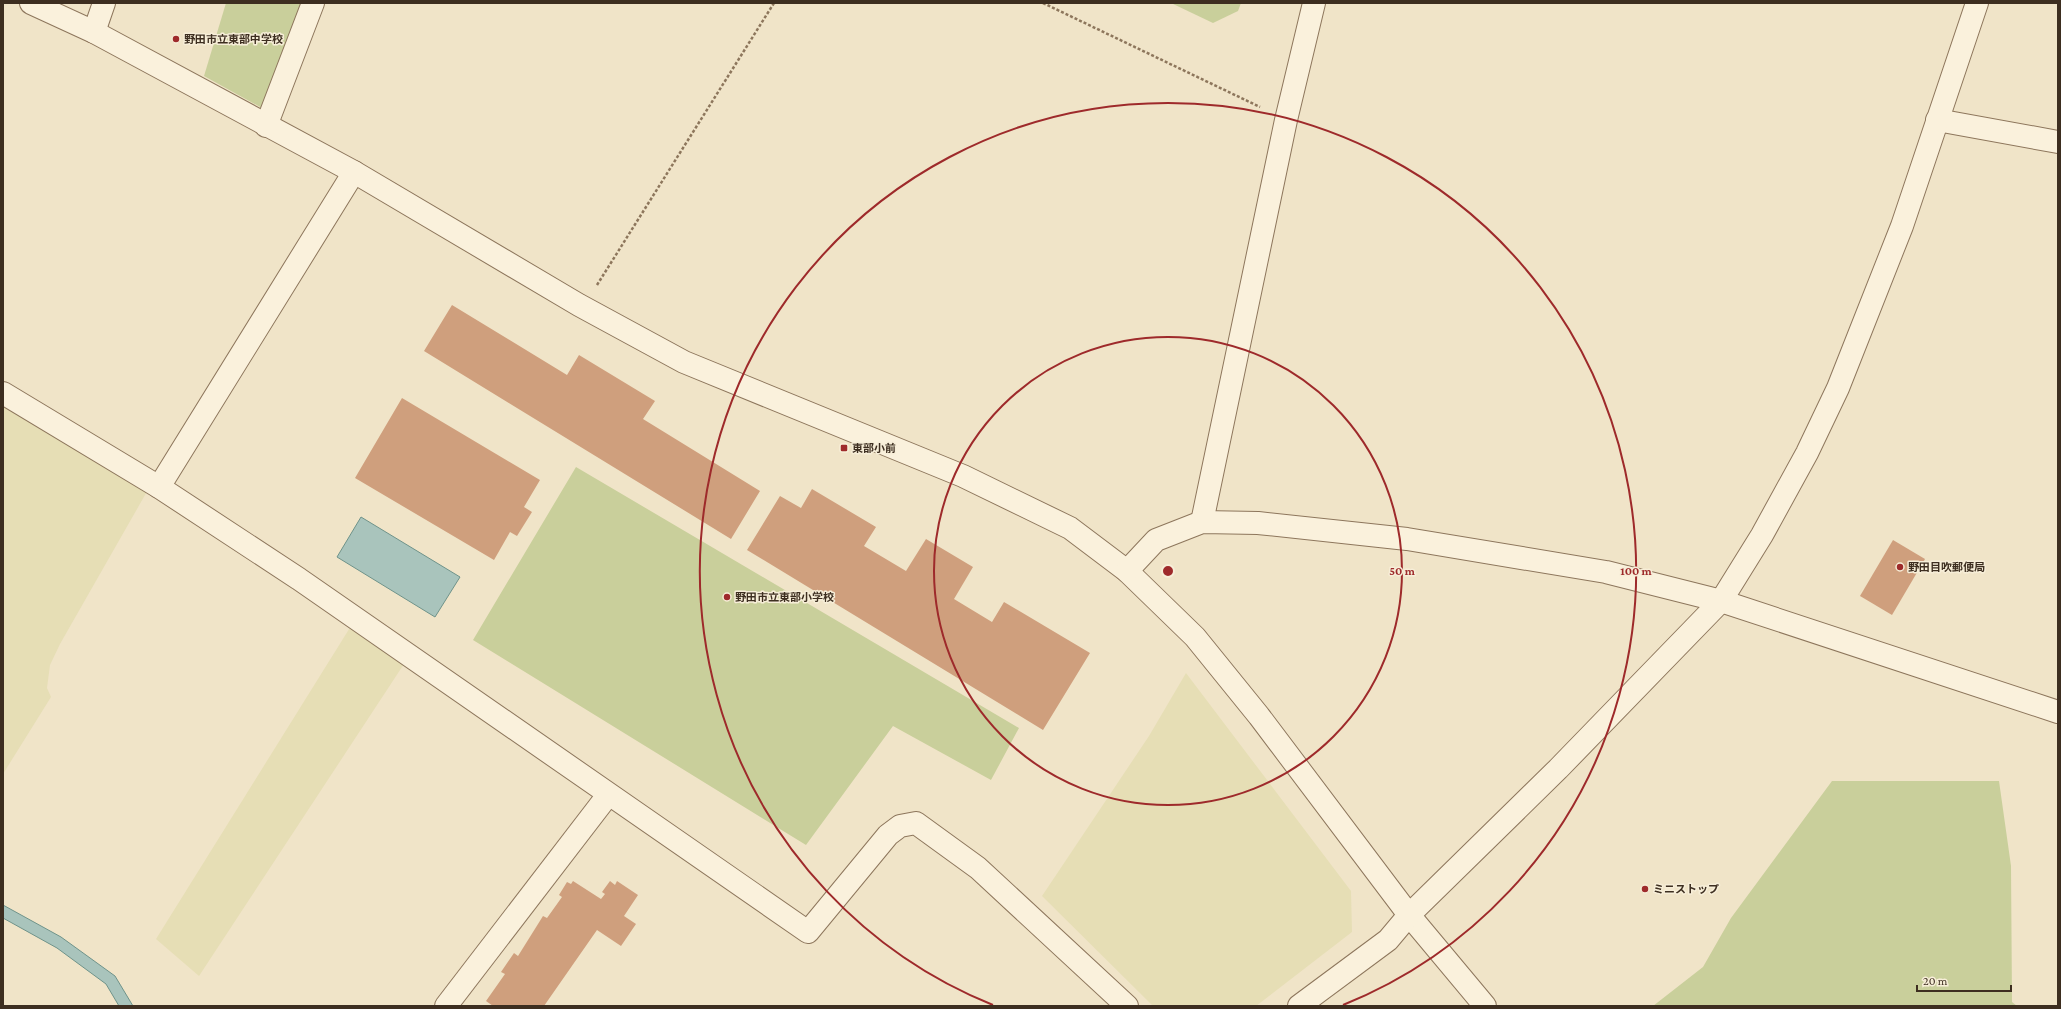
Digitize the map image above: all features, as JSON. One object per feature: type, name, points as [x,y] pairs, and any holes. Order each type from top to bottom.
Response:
[{"type":"street","points":[[31,3],[94,32],[266,126],[354,172],[582,307],[684,362],[964,476],[1070,528],[1127,571],[1195,637],[1259,716],[1409,915],[1486,1006]]},
{"type":"street","points":[[94,32],[104,3]]},
{"type":"street","points":[[266,126],[313,3]]},
{"type":"street","points":[[1202,522],[1286,120],[1314,3]]},
{"type":"street","points":[[1299,1006],[1388,940],[1409,915],[1558,769],[1721,601],[1762,535],[1806,453],[1838,388],[1902,226],[1977,3]]},
{"type":"street","points":[[1937,120],[2058,142]]},
{"type":"street","points":[[160,487],[354,172]]},
{"type":"street","points":[[3,393],[160,487],[299,579],[608,795],[808,932],[888,835],[900,826],[916,823],[978,868],[1127,1006]]},
{"type":"street","points":[[1127,571],[1156,540],[1202,522],[1258,523],[1407,539],[1606,572],[1721,601],[2058,712]]},
{"type":"street","points":[[446,1006],[608,795]]},
{"type":"path","points":[[582,307],[774,3]]},
{"type":"path","points":[[1042,3],[1286,120]]},
{"type":"shaded area","points":[[3,399],[149,488],[60,644],[50,665],[47,688],[51,697],[3,774]]},
{"type":"shaded area","points":[[351,626],[404,664],[199,976],[156,939]]},
{"type":"shaded area","points":[[1186,673],[1351,891],[1352,932],[1256,1006],[1153,1006],[1042,896],[1149,736]]},
{"type":"green space","points":[[226,3],[306,3],[262,108],[204,76]]},
{"type":"green space","points":[[1171,3],[1241,3],[1238,11],[1213,23]]},
{"type":"green space","points":[[576,467],[1019,728],[991,780],[893,726],[806,845],[473,640]]},
{"type":"green space","points":[[1832,781],[1999,781],[2011,866],[2012,1002],[2017,1006],[1653,1006],[1703,967],[1731,918]]},
{"type":"water","points":[[361,517],[460,577],[435,617],[337,557]]},
{"type":"water","points":[[3,905],[61,937],[115,976],[133,1006],[119,1006],[106,984],[57,948],[3,918]]},
{"type":"building","points":[[452,305],[567,375],[579,355],[655,401],[643,419],[760,491],[731,539],[424,351]]},
{"type":"building","points":[[402,398],[540,480],[524,507],[532,512],[517,536],[510,532],[494,560],[355,478]]},
{"type":"building","points":[[812,489],[876,527],[864,546],[906,571],[926,539],[973,567],[954,599],[992,622],[1004,602],[1090,653],[1043,730],[747,550],[780,496],[801,508]]},
{"type":"building","points":[[1893,540],[1925,559],[1892,615],[1860,596]]},
{"type":"building","points":[[573,881],[601,899],[605,894],[602,892],[610,881],[615,885],[617,881],[638,895],[624,916],[636,924],[621,946],[597,930],[544,1006],[493,1006],[486,1001],[505,974],[501,972],[514,953],[518,956],[543,916],[547,918],[562,897],[559,895],[567,882],[571,884]]},
{"type":"place","name":"野田市立東部中学校","points":[[176,39]]},
{"type":"place","name":"東部小前","points":[[844,448]]},
{"type":"place","name":"野田目吹郵便局","points":[[1900,567]]},
{"type":"place","name":"野田市立東部小学校","points":[[727,597]]},
{"type":"place","name":"ミニストップ","points":[[1645,889]]}]
